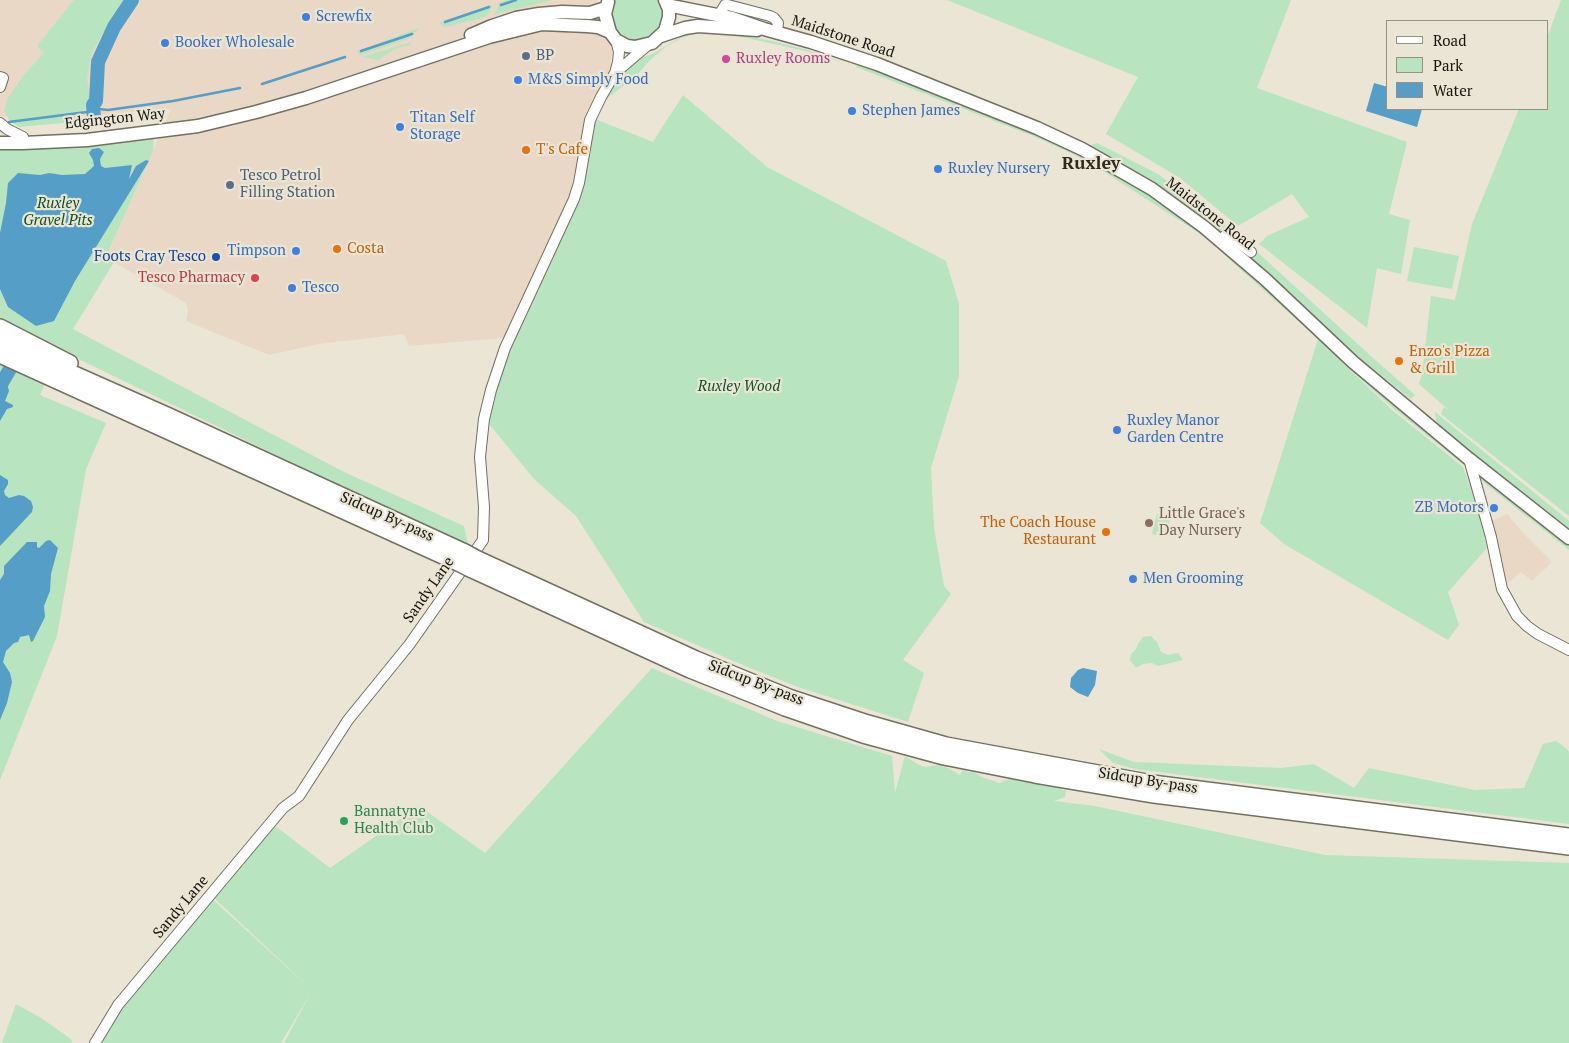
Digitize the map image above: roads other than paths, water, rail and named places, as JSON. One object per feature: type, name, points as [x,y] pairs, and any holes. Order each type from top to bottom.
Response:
[{"type":"highway","points":[[0,327],[52,366]]},
{"type":"highway","name":"Sidcup By-pass","points":[[0,341],[468,561],[789,697],[868,723],[946,744],[1152,783],[1569,836]]},
{"type":"highway","name":"Sidcup By-pass","points":[[0,355],[52,366],[167,415],[690,670],[785,708],[863,735],[944,757],[1034,775],[1154,795],[1569,847]]},
{"type":"highway","points":[[0,361],[52,366]]},
{"type":"main road","name":"Maidstone Road","points":[[666,2],[720,14],[877,64],[1038,128],[1082,149],[1152,189],[1220,240],[1353,362],[1569,538]]},
{"type":"main road","points":[[661,36],[669,21],[666,2]]},
{"type":"main road","points":[[607,3],[607,24],[613,36]]},
{"type":"main road","name":"Edgington Way","points":[[0,143],[62,142],[198,126],[233,117],[297,94],[356,78],[379,74],[488,33],[516,18],[539,14],[590,13],[607,3]]},
{"type":"main road","name":"Edgington Way","points":[[0,136],[60,135],[151,126],[255,109],[270,104],[277,106],[450,43],[457,44],[488,33],[542,24],[598,27],[635,47],[648,45]]},
{"type":"main road","name":"Maidstone Road","points":[[648,45],[661,36],[698,26],[770,31]]},
{"type":"main road","name":"Edgington Way","points":[[151,126],[154,128],[231,115],[233,117]]},
{"type":"street","name":"Sandy Lane","points":[[95,1043],[118,1005],[283,808],[299,796],[348,720],[409,645],[483,540],[484,507],[480,457],[484,419],[491,390],[505,348],[568,215],[579,183],[590,120],[615,73],[619,54],[613,36]]},
{"type":"street","name":"Sandy Lane","points":[[615,73],[648,45]]},
{"type":"street","points":[[0,123],[6,129],[24,137]]},
{"type":"street","points":[[1220,240],[1227,234],[1251,252]]},
{"type":"street","points":[[1469,458],[1491,537],[1502,590],[1517,616],[1527,626],[1569,650]]},
{"type":"water","points":[[1374,83],[1386,86],[1386,110],[1422,110],[1417,127],[1366,111]]},
{"type":"water","points":[[99,148],[104,152],[100,159],[101,166],[105,168],[132,165],[129,179],[136,166],[146,160],[149,161],[75,281],[54,321],[36,326],[8,307],[0,289],[0,233],[8,183],[18,173],[40,175],[49,173],[62,175],[85,174],[94,166],[89,153],[92,149]]},
{"type":"water","points":[[6,375],[9,391],[5,401],[13,405],[13,407],[7,409],[0,421],[0,378]]},
{"type":"water","points":[[0,475],[8,480],[4,491],[5,495],[9,498],[19,495],[24,496],[31,501],[33,507],[32,512],[0,546]]},
{"type":"water","points":[[50,540],[58,548],[51,574],[50,591],[44,606],[45,617],[33,641],[31,642],[29,635],[20,637],[18,642],[14,643],[6,651],[3,662],[10,673],[12,682],[7,703],[0,720],[0,580],[4,574],[4,566],[27,542],[37,542],[37,547],[39,548],[46,541]]},
{"type":"water","points":[[1083,668],[1097,671],[1095,685],[1088,697],[1070,687],[1071,678],[1078,670]]},
{"type":"waterway","points":[[94,118],[93,105],[96,101],[98,62],[114,27],[132,0]]},
{"type":"waterway","points":[[501,5],[516,0]]},
{"type":"waterway","points":[[445,22],[489,7]]},
{"type":"waterway","points":[[361,51],[412,34]]},
{"type":"waterway","points":[[262,84],[345,57]]},
{"type":"waterway","points":[[9,122],[87,112],[93,105],[99,109],[108,110],[173,101],[240,88]]},
{"type":"waterway","points":[[0,386],[20,352]]},
{"type":"place","name":"Screwfix","points":[[306,17]]},
{"type":"place","name":"Booker Wholesale","points":[[165,43]]},
{"type":"place","name":"BP","points":[[526,56]]},
{"type":"place","name":"Ruxley Rooms","points":[[726,59]]},
{"type":"place","name":"M&S Simply Food","points":[[518,80]]},
{"type":"place","name":"Stephen James","points":[[852,111]]},
{"type":"place","name":"Titan Self Storage","points":[[400,127]]},
{"type":"place","name":"T's Cafe","points":[[526,150]]},
{"type":"place","name":"Ruxley Nursery","points":[[938,169]]},
{"type":"place","name":"Tesco Petrol Filling Station","points":[[230,185]]},
{"type":"place","name":"Costa","points":[[337,249]]},
{"type":"place","name":"Timpson","points":[[296,251]]},
{"type":"place","name":"Foots Cray Tesco","points":[[216,257]]},
{"type":"place","name":"Tesco Pharmacy","points":[[255,278]]},
{"type":"place","name":"Tesco","points":[[292,288]]},
{"type":"place","name":"Enzo's Pizza & Grill","points":[[1399,361]]},
{"type":"place","name":"Ruxley Manor Garden Centre","points":[[1117,430]]},
{"type":"place","name":"ZB Motors","points":[[1494,508]]},
{"type":"place","name":"Little Grace's Day Nursery","points":[[1149,523]]},
{"type":"place","name":"The Coach House Restaurant","points":[[1106,532]]},
{"type":"place","name":"Men Grooming","points":[[1133,579]]},
{"type":"place","name":"Bannatyne Health Club","points":[[344,821]]},
{"type":"district","name":"Ruxley","points":[[1091,164]]},
{"type":"park label","name":"Ruxley Gravel Pits","points":[[58,212]]},
{"type":"park label","name":"Ruxley Wood","points":[[739,387]]}]
